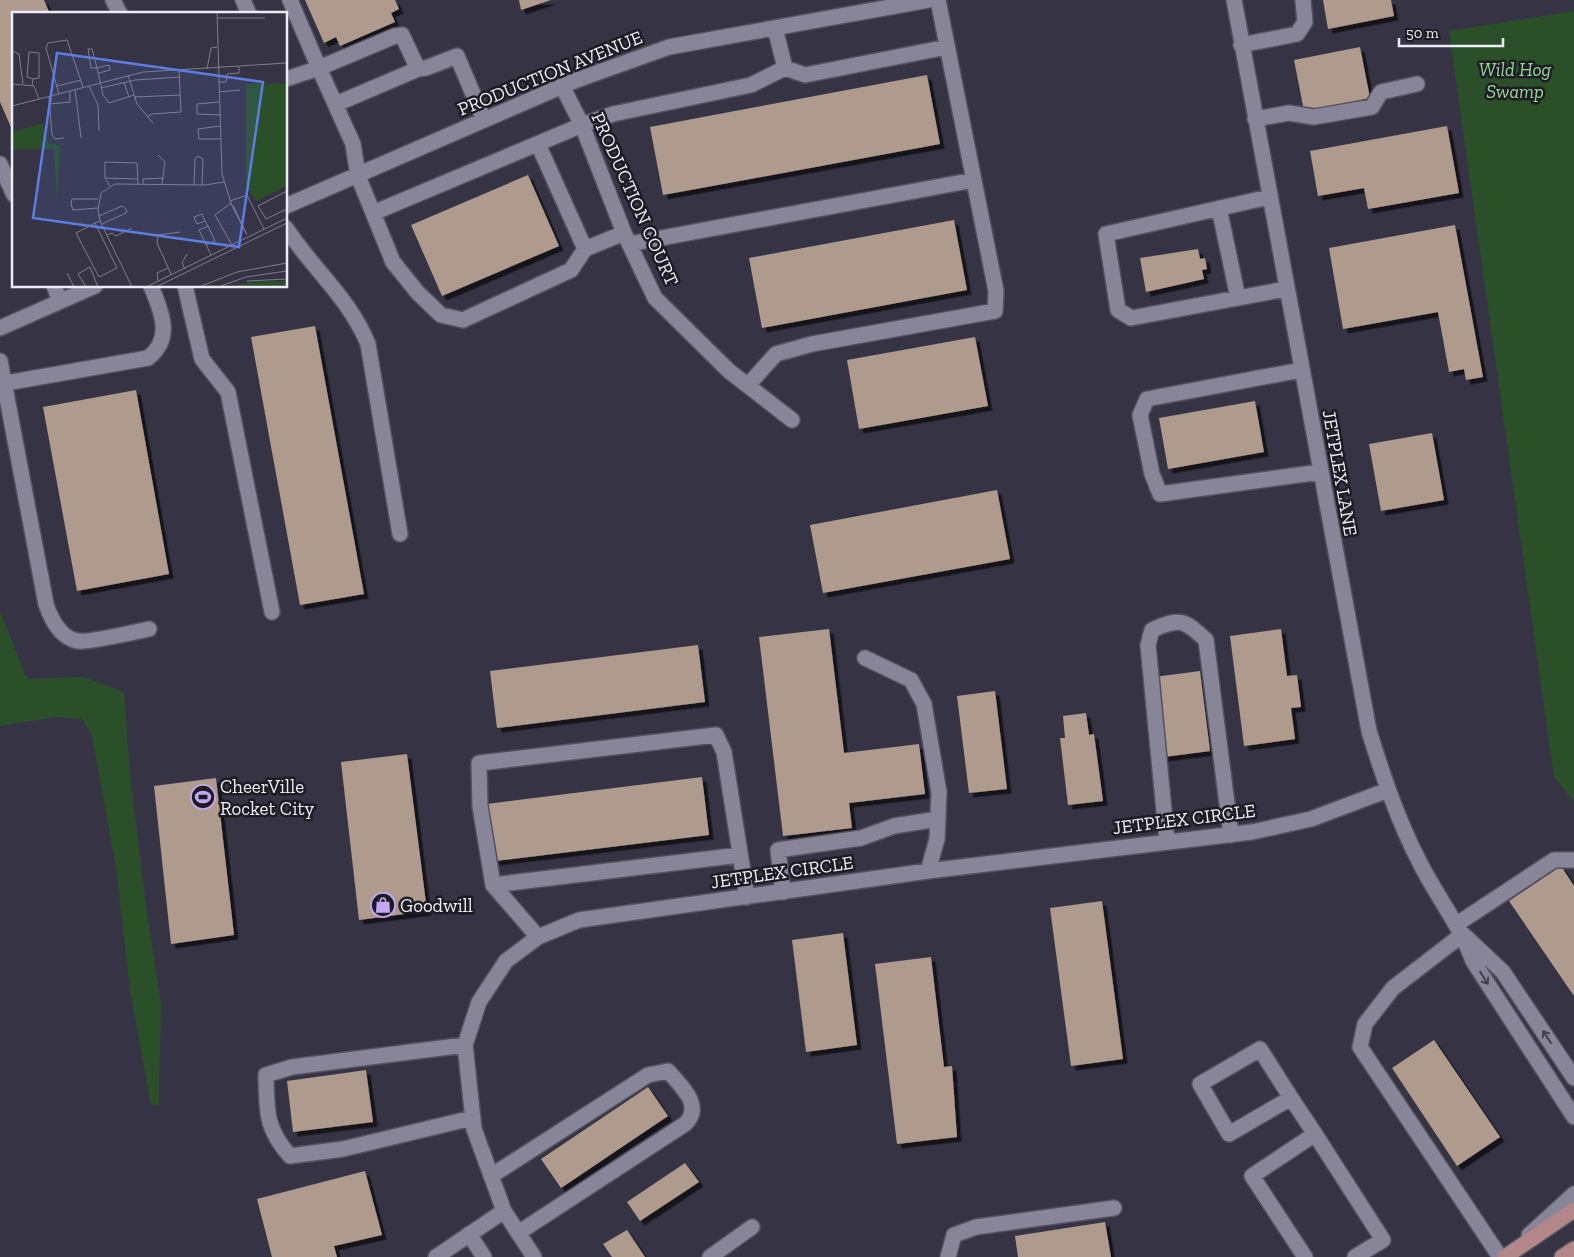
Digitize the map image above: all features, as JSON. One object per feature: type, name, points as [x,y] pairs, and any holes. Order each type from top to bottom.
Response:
[{"type":"main road","points":[[1503,1257],[1574,1210]]},
{"type":"main road","points":[[1562,1257],[1574,1249]]},
{"type":"street","points":[[114,0],[119,12]]},
{"type":"street","points":[[243,0],[248,12]]},
{"type":"street","points":[[290,0],[353,144],[358,176],[393,262],[418,293],[441,315],[463,320],[571,270],[585,249],[627,238],[974,180]]},
{"type":"street","name":"PRODUCTION AVENUE","points":[[288,205],[562,86],[669,47],[929,0]]},
{"type":"street","points":[[748,385],[776,354],[812,344],[995,311],[996,291],[938,0]]},
{"type":"street","name":"JETPLEX LANE","points":[[1234,0],[1254,119],[1369,731],[1388,790],[1420,864],[1460,929],[1473,961],[1574,1117]]},
{"type":"street","points":[[1242,45],[1297,34],[1305,22],[1303,0]]},
{"type":"street","points":[[775,28],[785,68]]},
{"type":"street","points":[[288,78],[320,68],[399,35],[405,39],[418,69]]},
{"type":"street","points":[[373,213],[582,125],[613,114],[751,85],[785,68],[805,75],[947,47]]},
{"type":"street","points":[[336,104],[418,69],[426,68],[457,56],[484,120]]},
{"type":"street","points":[[1254,119],[1289,113],[1314,116],[1372,106],[1381,92],[1417,84]]},
{"type":"street","name":"PRODUCTION COURT","points":[[562,86],[582,125],[627,238],[655,298],[729,371],[792,420]]},
{"type":"street","points":[[538,144],[585,249]]},
{"type":"street","points":[[0,164],[12,191]]},
{"type":"street","points":[[1269,198],[1106,234],[1118,310],[1131,318],[1286,289]]},
{"type":"street","points":[[1219,208],[1238,298]]},
{"type":"street","points":[[288,231],[298,247],[350,309],[359,322],[368,344],[400,534]]},
{"type":"street","points":[[55,288],[60,301]]},
{"type":"street","points":[[0,328],[90,288]]},
{"type":"street","points":[[6,383],[148,358],[160,347],[165,328],[152,288]]},
{"type":"street","points":[[185,288],[202,359],[228,392],[272,612]]},
{"type":"street","points":[[0,361],[6,383],[46,604],[51,618],[57,628],[67,637],[79,642],[149,629]]},
{"type":"street","points":[[1301,370],[1147,400],[1140,415],[1152,474],[1160,494],[1320,472]]},
{"type":"street","points":[[1167,842],[1148,645],[1152,630],[1170,622],[1187,624],[1206,640],[1231,834]]},
{"type":"street","points":[[865,658],[911,680],[924,704],[940,792],[937,839],[928,871]]},
{"type":"street","points":[[538,937],[492,884],[480,806],[479,763],[716,735],[724,752],[747,897]]},
{"type":"street","name":"JETPLEX CIRCLE","points":[[534,1257],[504,1211],[474,1129],[465,1045],[478,1002],[484,993],[506,961],[538,937],[579,920],[928,871],[1231,834],[1311,819],[1388,790]]},
{"type":"street","points":[[783,892],[778,850],[861,838],[894,826],[938,819]]},
{"type":"street","points":[[492,884],[740,855]]},
{"type":"street","points":[[1574,860],[1554,860],[1460,929],[1393,988],[1365,1024],[1360,1047],[1503,1257],[1574,1194]]},
{"type":"street","name":"JETPLEX LANE","points":[[1460,929],[1503,972],[1574,1078]]},
{"type":"street","points":[[465,1045],[292,1067],[266,1075],[267,1116],[276,1141],[290,1156],[343,1149],[472,1118]]},
{"type":"street","points":[[1291,1098],[1229,1134],[1200,1084],[1260,1049],[1383,1240],[1355,1257]]},
{"type":"street","points":[[491,1176],[648,1075],[668,1071],[689,1097],[694,1109],[692,1117],[685,1124],[518,1233]]},
{"type":"street","points":[[1305,1257],[1252,1176],[1315,1134]]},
{"type":"street","points":[[948,1257],[954,1235],[976,1227],[1114,1208]]},
{"type":"street","points":[[436,1257],[504,1211]]},
{"type":"street","points":[[710,1257],[752,1227]]},
{"type":"street","points":[[469,1234],[484,1257]]},
{"type":"green space","name":"Wild Hog Swamp","points":[[1574,11],[1574,802],[1554,777],[1449,31]]},
{"type":"green space","points":[[0,611],[27,679],[84,677],[124,692],[130,775],[146,906],[161,1004],[159,1105],[151,1105],[130,990],[116,867],[92,736],[82,719],[57,717],[0,726]]},
{"type":"building","points":[[0,0],[44,0],[49,12],[12,12],[12,129],[0,102]]},
{"type":"building","points":[[305,0],[395,0],[399,9],[391,13],[395,22],[340,46],[336,37],[324,43]]},
{"type":"building","points":[[519,0],[551,0],[521,10]]},
{"type":"building","points":[[1323,0],[1391,0],[1394,16],[1328,29]]},
{"type":"building","points":[[1360,47],[1370,98],[1304,111],[1294,60]]},
{"type":"building","points":[[927,75],[940,144],[663,195],[650,127]]},
{"type":"building","points":[[1447,126],[1459,193],[1368,209],[1364,188],[1318,196],[1310,151]]},
{"type":"building","points":[[528,175],[559,246],[442,296],[411,225]]},
{"type":"building","points":[[954,220],[967,290],[762,328],[749,258]]},
{"type":"building","points":[[1455,225],[1483,377],[1466,380],[1464,369],[1449,372],[1438,312],[1343,329],[1329,248]]},
{"type":"building","points":[[1198,249],[1200,259],[1205,258],[1207,269],[1202,270],[1204,279],[1146,292],[1140,258]]},
{"type":"building","points":[[315,326],[364,594],[300,605],[251,337]]},
{"type":"building","points":[[975,337],[988,406],[859,429],[847,360]]},
{"type":"building","points":[[136,390],[169,574],[77,591],[43,407]]},
{"type":"building","points":[[1255,401],[1264,452],[1168,469],[1159,418]]},
{"type":"building","points":[[1432,433],[1444,500],[1381,511],[1369,444]]},
{"type":"building","points":[[997,490],[1010,559],[823,593],[810,525]]},
{"type":"building","points":[[829,629],[844,753],[919,744],[925,794],[849,803],[852,828],[783,836],[759,637]]},
{"type":"building","points":[[1281,629],[1287,676],[1297,675],[1301,707],[1291,708],[1295,739],[1244,746],[1230,636]]},
{"type":"building","points":[[698,645],[705,702],[497,728],[490,671]]},
{"type":"building","points":[[1200,671],[1210,751],[1164,757],[1154,677]]},
{"type":"building","points":[[995,691],[1007,789],[969,793],[957,696]]},
{"type":"building","points":[[1086,713],[1089,735],[1094,734],[1103,801],[1068,805],[1060,738],[1065,738],[1063,716]]},
{"type":"building","points":[[407,754],[427,911],[359,920],[341,762]]},
{"type":"building","points":[[702,777],[709,835],[495,861],[487,804]]},
{"type":"building","points":[[216,778],[234,935],[171,944],[154,786]]},
{"type":"building","points":[[1561,866],[1574,886],[1574,996],[1509,901]]},
{"type":"building","points":[[1102,901],[1123,1059],[1071,1066],[1050,908]]},
{"type":"building","points":[[843,933],[857,1045],[806,1052],[792,940]]},
{"type":"building","points":[[931,957],[944,1067],[952,1066],[957,1137],[897,1144],[875,964]]},
{"type":"building","points":[[1434,1040],[1500,1137],[1457,1166],[1392,1068]]},
{"type":"building","points":[[366,1070],[373,1122],[293,1132],[287,1081]]},
{"type":"building","points":[[648,1087],[668,1116],[561,1188],[541,1159]]},
{"type":"building","points":[[685,1163],[699,1182],[640,1221],[627,1202]]},
{"type":"building","points":[[365,1171],[382,1235],[334,1246],[337,1257],[272,1257],[257,1199]]},
{"type":"building","points":[[1105,1222],[1111,1257],[1018,1257],[1015,1236]]},
{"type":"building","points":[[627,1230],[645,1257],[612,1257],[603,1244]]},
{"type":"place","name":"CheerVille Rocket City","points":[[203,797]]},
{"type":"place","name":"Goodwill","points":[[383,905]]}]
